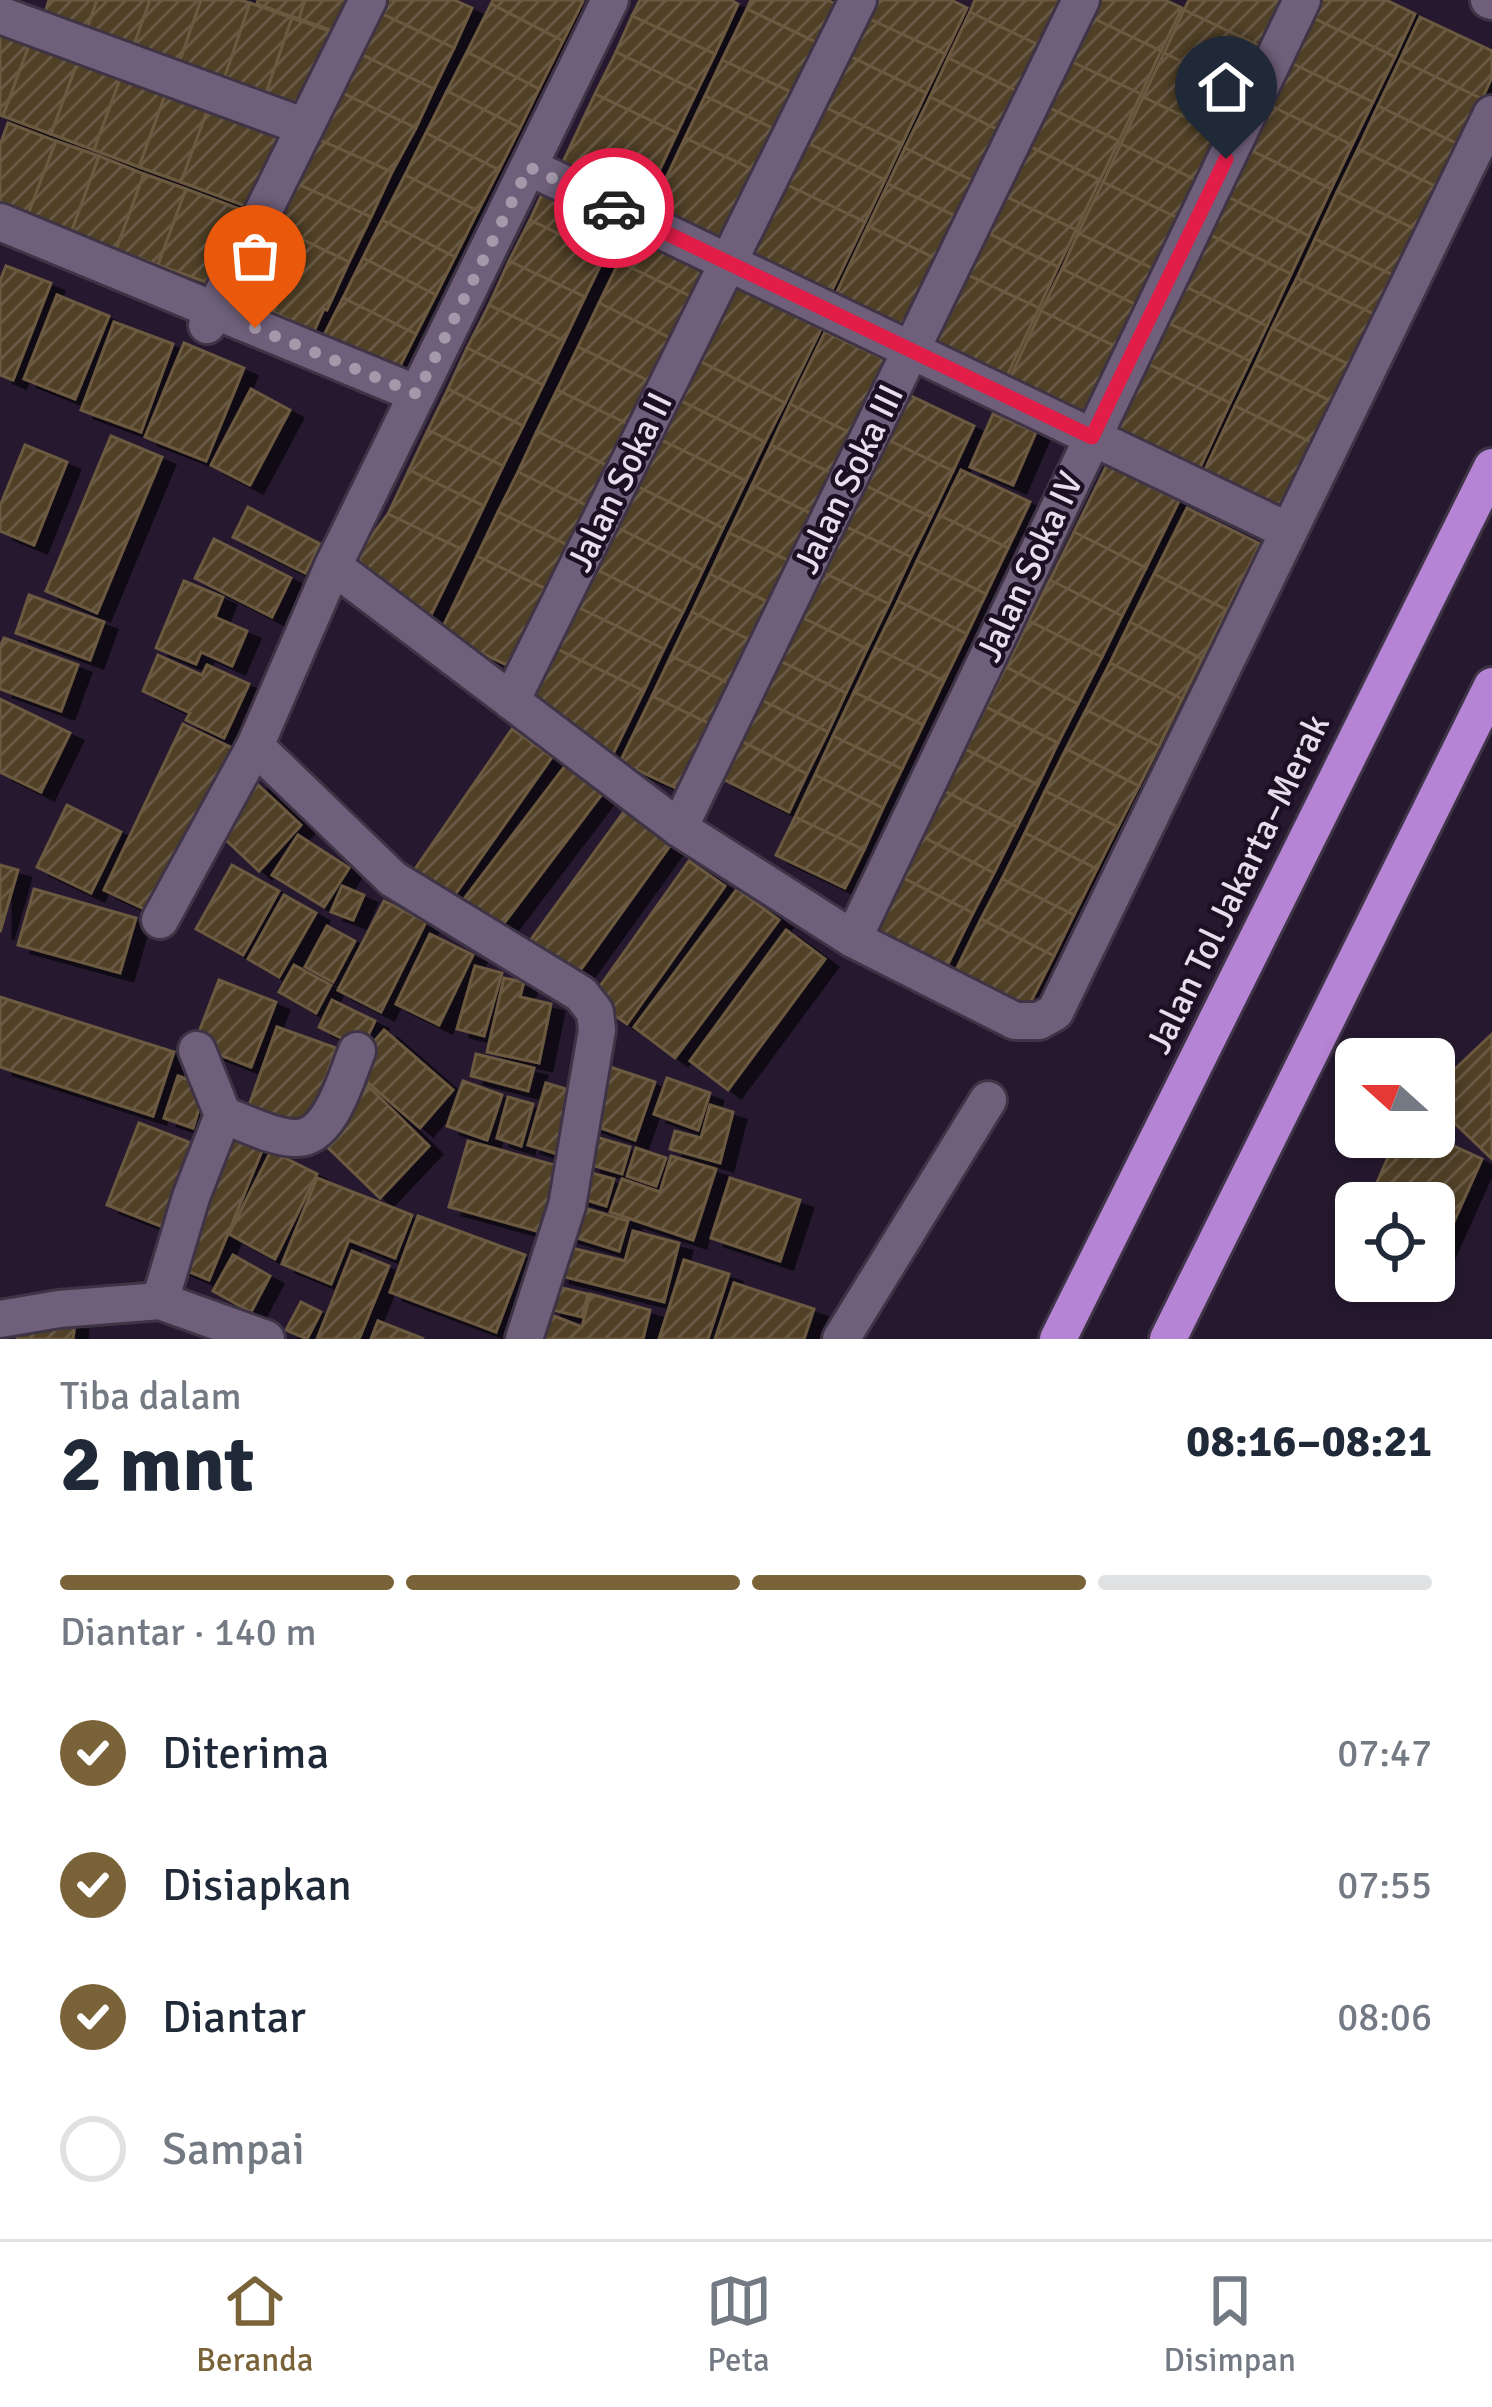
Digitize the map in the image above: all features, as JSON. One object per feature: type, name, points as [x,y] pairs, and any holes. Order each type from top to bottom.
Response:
[{"type":"highway","name":"Jalan Tol Jakarta–Merak","points":[[1058,1339],[1492,467]]},
{"type":"highway","points":[[1168,1339],[1492,686]]},
{"type":"street","points":[[211,318],[368,0]]},
{"type":"street","points":[[160,920],[255,746],[333,566],[610,0]]},
{"type":"street","name":"Jalan Soka II","points":[[511,701],[858,0]]},
{"type":"street","name":"Jalan Soka III","points":[[679,829],[1081,0]]},
{"type":"street","name":"Jalan Soka IV","points":[[853,939],[1302,0]]},
{"type":"street","points":[[0,16],[305,127]]},
{"type":"street","points":[[333,566],[679,829],[853,939],[1016,1021],[1039,1022],[1055,1012],[1492,114]]},
{"type":"street","points":[[529,167],[1288,531]]},
{"type":"street","points":[[0,223],[91,268],[413,402]]},
{"type":"street","points":[[0,239],[91,268]]},
{"type":"street","points":[[255,746],[393,878],[581,994],[595,1012],[597,1030],[567,1206],[524,1339]]},
{"type":"street","points":[[160,1301],[191,1197],[223,1115],[197,1050]]},
{"type":"street","points":[[223,1115],[285,1137],[301,1139],[316,1133],[327,1120],[357,1051]]},
{"type":"street","points":[[841,1339],[988,1100]]},
{"type":"street","points":[[0,1318],[160,1301],[266,1339]]},
{"type":"building","points":[[49,0],[97,0],[84,37],[42,22]]},
{"type":"building","points":[[97,0],[150,0],[131,53],[84,37]]},
{"type":"building","points":[[150,0],[201,0],[177,69],[131,53]]},
{"type":"building","points":[[201,0],[250,3],[222,85],[177,69]]},
{"type":"building","points":[[258,0],[305,0],[299,19],[257,4]]},
{"type":"building","points":[[305,0],[356,0],[342,34],[299,19]]},
{"type":"building","points":[[381,0],[454,0],[472,8],[454,48],[376,11]]},
{"type":"building","points":[[493,0],[583,1],[563,41],[491,4]]},
{"type":"building","points":[[640,0],[731,0],[738,4],[715,54],[632,16]]},
{"type":"building","points":[[751,0],[827,0],[846,9],[828,48],[747,9]]},
{"type":"building","points":[[870,0],[951,0],[967,8],[945,54],[863,16]]},
{"type":"building","points":[[975,0],[1058,0],[1072,7],[1051,51],[970,12]]},
{"type":"building","points":[[1085,0],[1165,0],[1182,8],[1161,51],[1080,12]]},
{"type":"building","points":[[1189,0],[1279,0],[1288,4],[1266,49],[1184,10]]},
{"type":"building","points":[[1321,0],[1386,0],[1415,14],[1395,57],[1313,18]]},
{"type":"building","points":[[250,3],[292,18],[264,99],[222,85]]},
{"type":"building","points":[[491,4],[563,41],[539,89],[467,52]]},
{"type":"building","points":[[747,9],[828,48],[804,98],[722,60]]},
{"type":"building","points":[[1184,10],[1266,49],[1246,92],[1164,53]]},
{"type":"building","points":[[376,11],[454,48],[434,89],[356,52]]},
{"type":"building","points":[[970,12],[1051,51],[1029,97],[948,58]]},
{"type":"building","points":[[1080,12],[1161,51],[1141,94],[1059,56]]},
{"type":"building","points":[[632,16],[715,54],[697,91],[616,52]]},
{"type":"building","points":[[863,16],[945,54],[926,93],[845,54]]},
{"type":"building","points":[[1420,17],[1492,51],[1492,77],[1482,99],[1400,60]]},
{"type":"building","points":[[292,18],[335,33],[295,110],[264,99]]},
{"type":"building","points":[[1313,18],[1395,57],[1373,102],[1291,63]]},
{"type":"building","points":[[0,28],[31,40],[3,116],[0,115]]},
{"type":"building","points":[[31,40],[79,58],[51,134],[3,116]]},
{"type":"building","points":[[356,52],[434,89],[416,128],[338,91]]},
{"type":"building","points":[[467,52],[539,89],[520,128],[447,91]]},
{"type":"building","points":[[616,52],[697,91],[677,133],[595,94]]},
{"type":"building","points":[[1164,53],[1246,92],[1225,136],[1143,97]]},
{"type":"building","points":[[845,54],[926,93],[902,144],[820,105]]},
{"type":"building","points":[[1059,56],[1141,94],[1119,141],[1037,102]]},
{"type":"building","points":[[79,58],[122,74],[94,150],[51,134]]},
{"type":"building","points":[[948,58],[1029,97],[1011,136],[930,97]]},
{"type":"building","points":[[722,60],[804,98],[787,135],[705,96]]},
{"type":"building","points":[[1400,60],[1482,99],[1460,145],[1378,106]]},
{"type":"building","points":[[1291,63],[1373,102],[1352,145],[1271,106]]},
{"type":"building","points":[[122,74],[167,90],[139,167],[94,150]]},
{"type":"building","points":[[167,90],[209,106],[181,182],[139,167]]},
{"type":"building","points":[[338,91],[416,128],[392,172],[313,137]]},
{"type":"building","points":[[447,91],[520,128],[499,170],[426,133]]},
{"type":"building","points":[[595,94],[677,133],[644,203],[562,164]]},
{"type":"building","points":[[705,96],[787,135],[767,176],[685,138]]},
{"type":"building","points":[[930,97],[1011,136],[986,187],[905,148]]},
{"type":"building","points":[[1143,97],[1225,136],[1202,183],[1121,144]]},
{"type":"building","points":[[1037,102],[1119,141],[1100,180],[1018,141]]},
{"type":"building","points":[[820,105],[902,144],[885,180],[803,141]]},
{"type":"building","points":[[209,106],[279,132],[251,208],[181,182]]},
{"type":"building","points":[[1271,106],[1352,145],[1331,189],[1250,150]]},
{"type":"building","points":[[1378,106],[1460,145],[1439,188],[1358,149]]},
{"type":"building","points":[[8,123],[56,141],[27,217],[0,207],[0,145]]},
{"type":"building","points":[[426,133],[499,170],[478,211],[405,175]]},
{"type":"building","points":[[313,137],[392,172],[371,217],[293,182]]},
{"type":"building","points":[[685,138],[767,176],[734,247],[652,208]]},
{"type":"building","points":[[56,141],[99,156],[71,233],[27,217]]},
{"type":"building","points":[[803,141],[885,180],[865,222],[783,183]]},
{"type":"building","points":[[1018,141],[1100,180],[1076,230],[994,191]]},
{"type":"building","points":[[1121,144],[1202,183],[1184,221],[1103,182]]},
{"type":"building","points":[[905,148],[986,187],[970,223],[888,184]]},
{"type":"building","points":[[1358,149],[1439,188],[1419,231],[1337,192]]},
{"type":"building","points":[[1250,150],[1331,189],[1309,236],[1228,197]]},
{"type":"building","points":[[99,156],[144,174],[116,250],[71,233]]},
{"type":"building","points":[[144,174],[186,189],[158,265],[116,250]]},
{"type":"building","points":[[405,175],[478,211],[455,257],[382,220]]},
{"type":"building","points":[[293,182],[371,217],[349,262],[272,225]]},
{"type":"building","points":[[1103,182],[1184,221],[1160,272],[1078,233]]},
{"type":"building","points":[[547,183],[622,220],[605,256],[530,220]]},
{"type":"building","points":[[783,183],[865,222],[831,292],[750,253]]},
{"type":"building","points":[[888,184],[970,223],[949,265],[868,226]]},
{"type":"building","points":[[186,189],[256,215],[217,286],[158,265]]},
{"type":"building","points":[[994,191],[1076,230],[1058,267],[977,228]]},
{"type":"building","points":[[1337,192],[1419,231],[1397,277],[1315,239]]},
{"type":"building","points":[[1228,197],[1309,236],[1291,274],[1210,235]]},
{"type":"building","points":[[382,220],[455,257],[436,295],[363,258]]},
{"type":"building","points":[[530,220],[605,256],[585,297],[509,261]]},
{"type":"building","points":[[272,225],[349,262],[314,331],[273,312],[283,290],[249,275]]},
{"type":"building","points":[[637,226],[711,262],[694,298],[619,262]]},
{"type":"building","points":[[868,226],[949,265],[916,335],[835,296]]},
{"type":"building","points":[[977,228],[1058,267],[1039,308],[957,270]]},
{"type":"building","points":[[1078,233],[1160,272],[1143,308],[1062,269]]},
{"type":"building","points":[[1210,235],[1291,274],[1267,326],[1186,287]]},
{"type":"building","points":[[1315,239],[1397,277],[1378,316],[1297,278]]},
{"type":"building","points":[[363,258],[436,295],[416,334],[343,298]]},
{"type":"building","points":[[509,261],[585,297],[564,341],[489,305]]},
{"type":"building","points":[[619,262],[694,298],[674,340],[599,303]]},
{"type":"building","points":[[6,266],[51,283],[13,380],[0,375],[0,281]]},
{"type":"building","points":[[1062,269],[1143,308],[1123,350],[1041,311]]},
{"type":"building","points":[[957,270],[1039,308],[1006,378],[924,340]]},
{"type":"building","points":[[1297,278],[1378,316],[1354,367],[1272,328]]},
{"type":"building","points":[[731,285],[821,329],[785,403],[695,359]]},
{"type":"building","points":[[1186,287],[1267,326],[1250,361],[1168,323]]},
{"type":"building","points":[[57,295],[109,316],[75,399],[24,379]]},
{"type":"building","points":[[343,298],[416,334],[397,372],[324,335]]},
{"type":"building","points":[[599,303],[674,340],[653,383],[578,347]]},
{"type":"building","points":[[489,305],[564,341],[543,385],[467,348]]},
{"type":"building","points":[[1041,311],[1123,350],[1090,420],[1008,382]]},
{"type":"building","points":[[114,322],[173,344],[141,432],[81,410]]},
{"type":"building","points":[[1168,323],[1250,361],[1230,403],[1148,364]]},
{"type":"building","points":[[1272,328],[1354,367],[1337,404],[1255,365]]},
{"type":"building","points":[[825,332],[894,364],[859,437],[790,404]]},
{"type":"building","points":[[184,343],[244,368],[206,461],[145,437]]},
{"type":"building","points":[[578,347],[653,383],[632,426],[557,390]]},
{"type":"building","points":[[467,348],[543,385],[523,426],[448,389]]},
{"type":"building","points":[[695,359],[785,403],[765,442],[677,399]]},
{"type":"building","points":[[1148,364],[1230,403],[1197,474],[1115,434]]},
{"type":"building","points":[[1255,365],[1337,404],[1317,445],[1235,406]]},
{"type":"building","points":[[251,389],[290,410],[250,485],[211,465]]},
{"type":"building","points":[[448,389],[523,426],[503,466],[428,430]]},
{"type":"building","points":[[557,390],[632,426],[612,468],[537,431]]},
{"type":"building","points":[[905,393],[974,426],[953,471],[884,438]]},
{"type":"building","points":[[677,399],[765,442],[746,481],[657,438]]},
{"type":"building","points":[[790,404],[859,437],[840,477],[771,445]]},
{"type":"building","points":[[1235,406],[1317,445],[1284,516],[1202,476]]},
{"type":"building","points":[[993,414],[1036,432],[1013,485],[970,467]]},
{"type":"building","points":[[428,430],[503,466],[484,506],[409,470]]},
{"type":"building","points":[[537,431],[612,468],[592,508],[518,472]]},
{"type":"building","points":[[111,436],[162,457],[97,613],[46,591]]},
{"type":"building","points":[[657,438],[746,481],[723,528],[634,485]]},
{"type":"building","points":[[884,438],[953,471],[931,517],[862,484]]},
{"type":"building","points":[[25,445],[67,462],[34,545],[0,531],[0,506]]},
{"type":"building","points":[[771,445],[840,477],[820,518],[752,485]]},
{"type":"building","points":[[1107,465],[1179,501],[1146,568],[1074,532]]},
{"type":"building","points":[[409,470],[484,506],[463,550],[388,514]]},
{"type":"building","points":[[961,470],[1030,502],[1008,548],[939,515]]},
{"type":"building","points":[[518,472],[592,508],[574,548],[498,512]]},
{"type":"building","points":[[862,484],[931,517],[911,557],[842,525]]},
{"type":"building","points":[[634,485],[723,528],[703,570],[614,526]]},
{"type":"building","points":[[752,485],[820,518],[798,565],[729,533]]},
{"type":"building","points":[[248,507],[320,544],[305,573],[233,537]]},
{"type":"building","points":[[1187,508],[1260,544],[1227,610],[1154,574]]},
{"type":"building","points":[[498,512],[574,548],[552,592],[477,556]]},
{"type":"building","points":[[388,514],[463,550],[425,627],[356,557]]},
{"type":"building","points":[[939,515],[1008,548],[986,594],[917,561]]},
{"type":"building","points":[[842,525],[911,557],[889,604],[820,571]]},
{"type":"building","points":[[614,526],[703,570],[683,612],[593,568]]},
{"type":"building","points":[[1074,532],[1146,568],[1122,616],[1050,580]]},
{"type":"building","points":[[729,533],[798,565],[778,607],[710,574]]},
{"type":"building","points":[[214,539],[291,578],[272,617],[195,578]]},
{"type":"building","points":[[477,556],[552,592],[515,669],[440,633]]},
{"type":"building","points":[[917,561],[986,594],[967,634],[898,601]]},
{"type":"building","points":[[593,568],[683,612],[664,649],[575,606]]},
{"type":"building","points":[[820,571],[889,604],[867,649],[799,616]]},
{"type":"building","points":[[710,574],[778,607],[760,645],[692,612]]},
{"type":"building","points":[[1154,574],[1227,610],[1202,659],[1130,622]]},
{"type":"building","points":[[1050,580],[1122,616],[1102,657],[1029,621]]},
{"type":"building","points":[[184,581],[223,597],[215,617],[247,631],[232,666],[201,652],[196,664],[156,648]]},
{"type":"building","points":[[29,595],[104,622],[90,660],[16,633]]},
{"type":"building","points":[[898,601],[967,634],[944,681],[875,648]]},
{"type":"building","points":[[575,606],[664,649],[644,691],[555,648]]},
{"type":"building","points":[[692,612],[760,645],[739,688],[671,656]]},
{"type":"building","points":[[799,616],[867,649],[846,693],[778,660]]},
{"type":"building","points":[[1029,621],[1102,657],[1078,704],[1006,667]]},
{"type":"building","points":[[1130,622],[1202,659],[1182,699],[1110,663]]},
{"type":"building","points":[[4,638],[78,665],[61,711],[0,689]]},
{"type":"building","points":[[555,648],[644,691],[613,754],[524,711]]},
{"type":"building","points":[[875,648],[944,681],[923,725],[854,692]]},
{"type":"building","points":[[158,655],[202,675],[207,665],[249,684],[224,738],[186,720],[190,713],[143,691]]},
{"type":"building","points":[[671,656],[739,688],[720,729],[652,696]]},
{"type":"building","points":[[778,660],[846,693],[828,732],[759,699]]},
{"type":"building","points":[[1110,663],[1182,699],[1159,746],[1086,710]]},
{"type":"building","points":[[1006,667],[1078,704],[1058,743],[986,707]]},
{"type":"building","points":[[854,692],[923,725],[902,769],[833,736]]},
{"type":"building","points":[[652,696],[720,729],[689,794],[620,762]]},
{"type":"building","points":[[0,699],[70,733],[41,792],[0,772]]},
{"type":"building","points":[[759,699],[828,732],[807,774],[739,740]]},
{"type":"building","points":[[986,707],[1058,743],[1038,785],[965,749]]},
{"type":"building","points":[[1086,710],[1159,746],[1139,786],[1066,749]]},
{"type":"building","points":[[183,724],[234,749],[155,914],[104,890]]},
{"type":"building","points":[[512,729],[552,757],[447,906],[408,879]]},
{"type":"building","points":[[833,736],[902,769],[883,808],[815,775]]},
{"type":"building","points":[[739,740],[807,774],[789,812],[721,778]]},
{"type":"building","points":[[965,749],[1038,785],[1017,827],[944,791]]},
{"type":"building","points":[[1066,749],[1139,786],[1118,827],[1045,791]]},
{"type":"building","points":[[565,766],[602,794],[495,935],[458,907]]},
{"type":"building","points":[[815,775],[883,808],[864,850],[795,817]]},
{"type":"building","points":[[255,782],[301,825],[259,871],[213,828]]},
{"type":"building","points":[[944,791],[1017,827],[994,873],[921,836]]},
{"type":"building","points":[[1045,791],[1118,827],[1097,869],[1025,833]]},
{"type":"building","points":[[67,805],[121,832],[91,893],[37,867]]},
{"type":"building","points":[[628,806],[674,840],[574,979],[527,945]]},
{"type":"building","points":[[795,817],[864,850],[845,888],[776,855]]},
{"type":"building","points":[[1025,833],[1097,869],[1074,915],[1002,879]]},
{"type":"building","points":[[298,835],[349,868],[324,907],[272,875]]},
{"type":"building","points":[[921,836],[994,873],[973,913],[901,877]]},
{"type":"building","points":[[689,861],[725,886],[627,1024],[591,999]]},
{"type":"building","points":[[0,865],[18,870],[0,932]]},
{"type":"building","points":[[232,865],[279,891],[243,955],[196,929]]},
{"type":"building","points":[[901,877],[973,913],[944,972],[872,936]]},
{"type":"building","points":[[1002,879],[1074,915],[1054,956],[981,919]]},
{"type":"building","points":[[342,886],[364,895],[353,920],[331,912]]},
{"type":"building","points":[[34,889],[136,918],[120,973],[18,945]]},
{"type":"building","points":[[737,889],[779,920],[675,1058],[634,1027]]},
{"type":"building","points":[[284,895],[316,913],[279,977],[248,959]]},
{"type":"building","points":[[384,901],[426,922],[381,1012],[338,990]]},
{"type":"building","points":[[981,919],[1054,956],[1024,1015],[952,978]]},
{"type":"building","points":[[327,926],[355,941],[333,982],[305,967]]},
{"type":"building","points":[[786,930],[825,959],[728,1090],[690,1061]]},
{"type":"building","points":[[430,934],[473,955],[439,1025],[396,1004]]},
{"type":"building","points":[[294,965],[331,985],[316,1013],[279,992]]},
{"type":"building","points":[[475,966],[502,973],[484,1036],[457,1029]]},
{"type":"building","points":[[504,978],[524,982],[520,997],[551,1004],[539,1063],[487,1052]]},
{"type":"building","points":[[219,980],[276,1002],[251,1067],[194,1045]]},
{"type":"building","points":[[0,997],[174,1052],[153,1116],[0,1067]]},
{"type":"building","points":[[332,1000],[375,1021],[362,1048],[319,1027]]},
{"type":"building","points":[[277,1027],[336,1048],[306,1132],[247,1111]]},
{"type":"building","points":[[384,1030],[453,1090],[420,1128],[351,1068]]},
{"type":"building","points":[[1492,1034],[1492,1159],[1455,1123],[1455,1069]]},
{"type":"building","points":[[476,1054],[534,1068],[528,1091],[471,1076]]},
{"type":"building","points":[[610,1067],[655,1082],[635,1140],[590,1124]]},
{"type":"building","points":[[178,1076],[206,1086],[193,1128],[164,1118]]},
{"type":"building","points":[[667,1078],[710,1093],[698,1130],[654,1114]]},
{"type":"building","points":[[463,1081],[502,1095],[487,1140],[447,1126]]},
{"type":"building","points":[[546,1083],[579,1093],[561,1155],[528,1145]]},
{"type":"building","points":[[368,1086],[429,1146],[380,1198],[318,1138]]},
{"type":"building","points":[[508,1097],[533,1104],[521,1146],[497,1138]]},
{"type":"building","points":[[710,1105],[733,1112],[720,1163],[670,1149],[675,1131],[701,1138]]},
{"type":"building","points":[[139,1123],[194,1144],[163,1227],[107,1205]]},
{"type":"building","points":[[229,1126],[266,1141],[209,1280],[173,1265]]},
{"type":"building","points":[[596,1137],[630,1147],[622,1174],[588,1164]]},
{"type":"building","points":[[468,1141],[558,1166],[540,1232],[449,1207]]},
{"type":"building","points":[[1455,1147],[1482,1159],[1455,1219],[1455,1182],[1377,1182],[1388,1158],[1455,1158]]},
{"type":"building","points":[[636,1148],[666,1158],[656,1186],[627,1176]]},
{"type":"building","points":[[271,1151],[317,1174],[275,1259],[229,1234]]},
{"type":"building","points":[[671,1156],[716,1169],[693,1240],[610,1212],[622,1179],[660,1192]]},
{"type":"building","points":[[584,1171],[614,1179],[606,1206],[577,1197]]},
{"type":"building","points":[[317,1178],[412,1215],[395,1258],[349,1240],[331,1284],[282,1264]]},
{"type":"building","points":[[730,1178],[800,1200],[780,1261],[711,1238]]},
{"type":"building","points":[[571,1204],[628,1221],[619,1251],[562,1233]]},
{"type":"building","points":[[418,1216],[525,1255],[496,1332],[390,1292]]},
{"type":"building","points":[[633,1231],[679,1243],[664,1302],[557,1275],[564,1246],[625,1261]]},
{"type":"building","points":[[352,1251],[389,1266],[359,1339],[317,1339]]},
{"type":"building","points":[[233,1255],[270,1276],[251,1312],[213,1291]]},
{"type":"building","points":[[684,1260],[729,1274],[708,1339],[659,1339]]},
{"type":"building","points":[[734,1283],[814,1309],[804,1339],[715,1339]]},
{"type":"building","points":[[554,1286],[588,1294],[582,1317],[548,1309]]},
{"type":"building","points":[[590,1294],[650,1310],[643,1339],[539,1339],[549,1314],[582,1327]]},
{"type":"building","points":[[301,1302],[321,1312],[307,1339],[286,1330]]},
{"type":"building","points":[[20,1316],[75,1322],[73,1339],[17,1339]]},
{"type":"building","points":[[378,1321],[424,1339],[371,1339]]},
{"type":"way so far","points":[[255,328],[417,394],[529,167],[614,208]]},
{"type":"route","points":[[614,208],[1092,437],[1226,159]]}]
